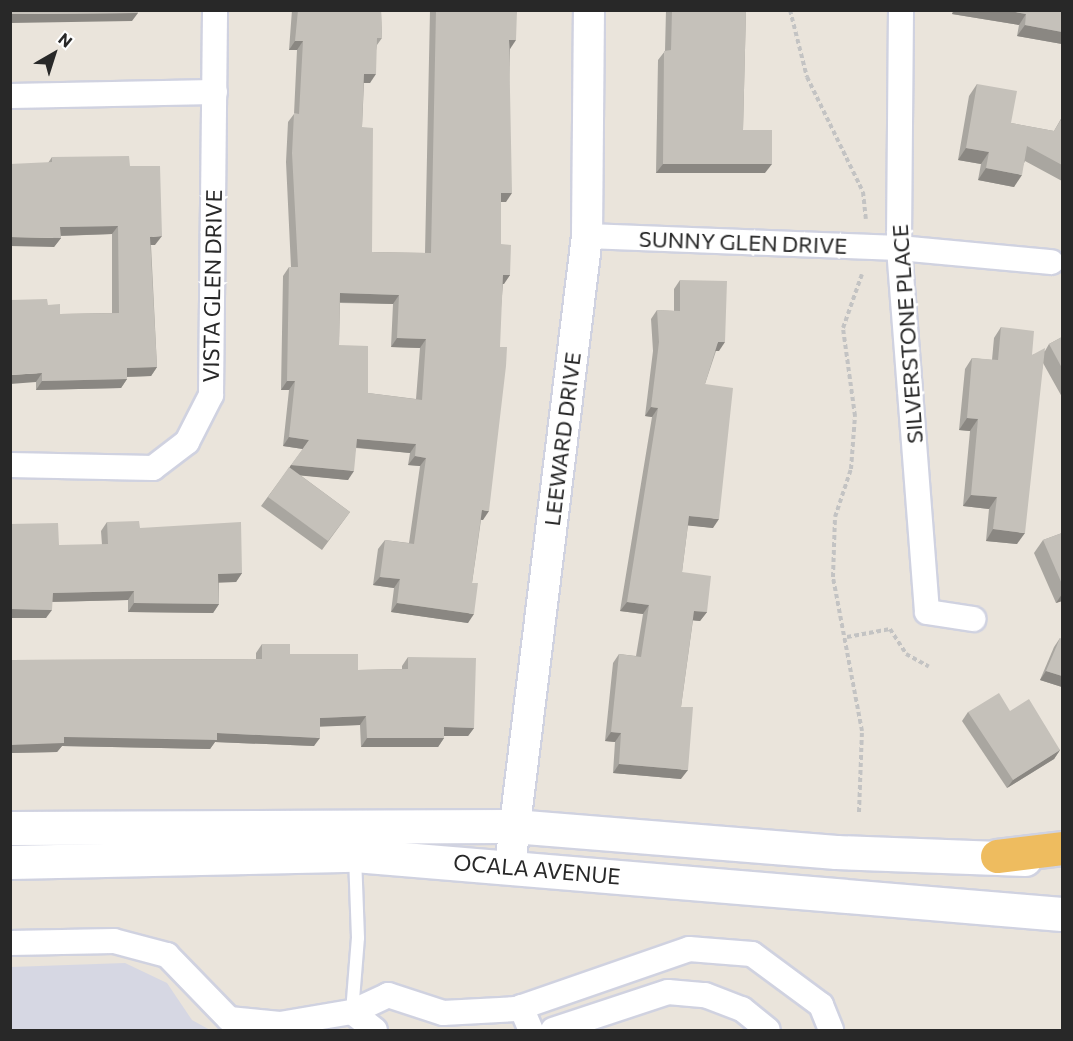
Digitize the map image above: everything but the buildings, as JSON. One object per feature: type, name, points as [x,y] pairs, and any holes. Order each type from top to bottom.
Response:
[{"type":"highway","points":[[997,856],[1062,848]]},
{"type":"main road","name":"OCALA AVENUE","points":[[10,828],[513,826],[836,852],[997,856],[1062,862]]},
{"type":"main road","name":"OCALA AVENUE","points":[[10,862],[355,855],[510,866],[1062,914]]},
{"type":"street","name":"VISTA GLEN DRIVE","points":[[10,465],[153,468],[188,442],[211,395],[215,10]]},
{"type":"street","name":"LEEWARD DRIVE","points":[[510,866],[513,826],[587,236],[590,10]]},
{"type":"street","name":"SILVERSTONE PLACE","points":[[901,10],[899,248],[927,612],[973,619]]},
{"type":"street","points":[[10,96],[214,92]]},
{"type":"street","name":"SUNNY GLEN DRIVE","points":[[587,236],[899,248],[1051,262]]},
{"type":"street","points":[[10,943],[114,941],[166,955],[229,1019],[280,1024],[352,1012],[388,995],[443,1013],[521,1007],[689,950],[752,954],[821,1005],[831,1030]]},
{"type":"street","points":[[554,1030],[668,992],[705,995],[742,1010],[768,1030]]},
{"type":"street","points":[[521,1007],[531,1030]]},
{"type":"street","points":[[352,1012],[375,1030]]},
{"type":"lane","points":[[352,1012],[358,938],[355,855]]},
{"type":"path","points":[[790,10],[807,77],[866,203]]},
{"type":"path","points":[[859,812],[862,731],[847,637],[834,577],[834,517],[851,469],[855,416],[843,328],[852,293],[869,269]]},
{"type":"path","points":[[847,637],[890,629],[906,654],[929,666]]},
{"type":"shaded area","points":[[125,963],[167,983],[192,1020],[210,1030],[11,1030],[11,967]]}]
